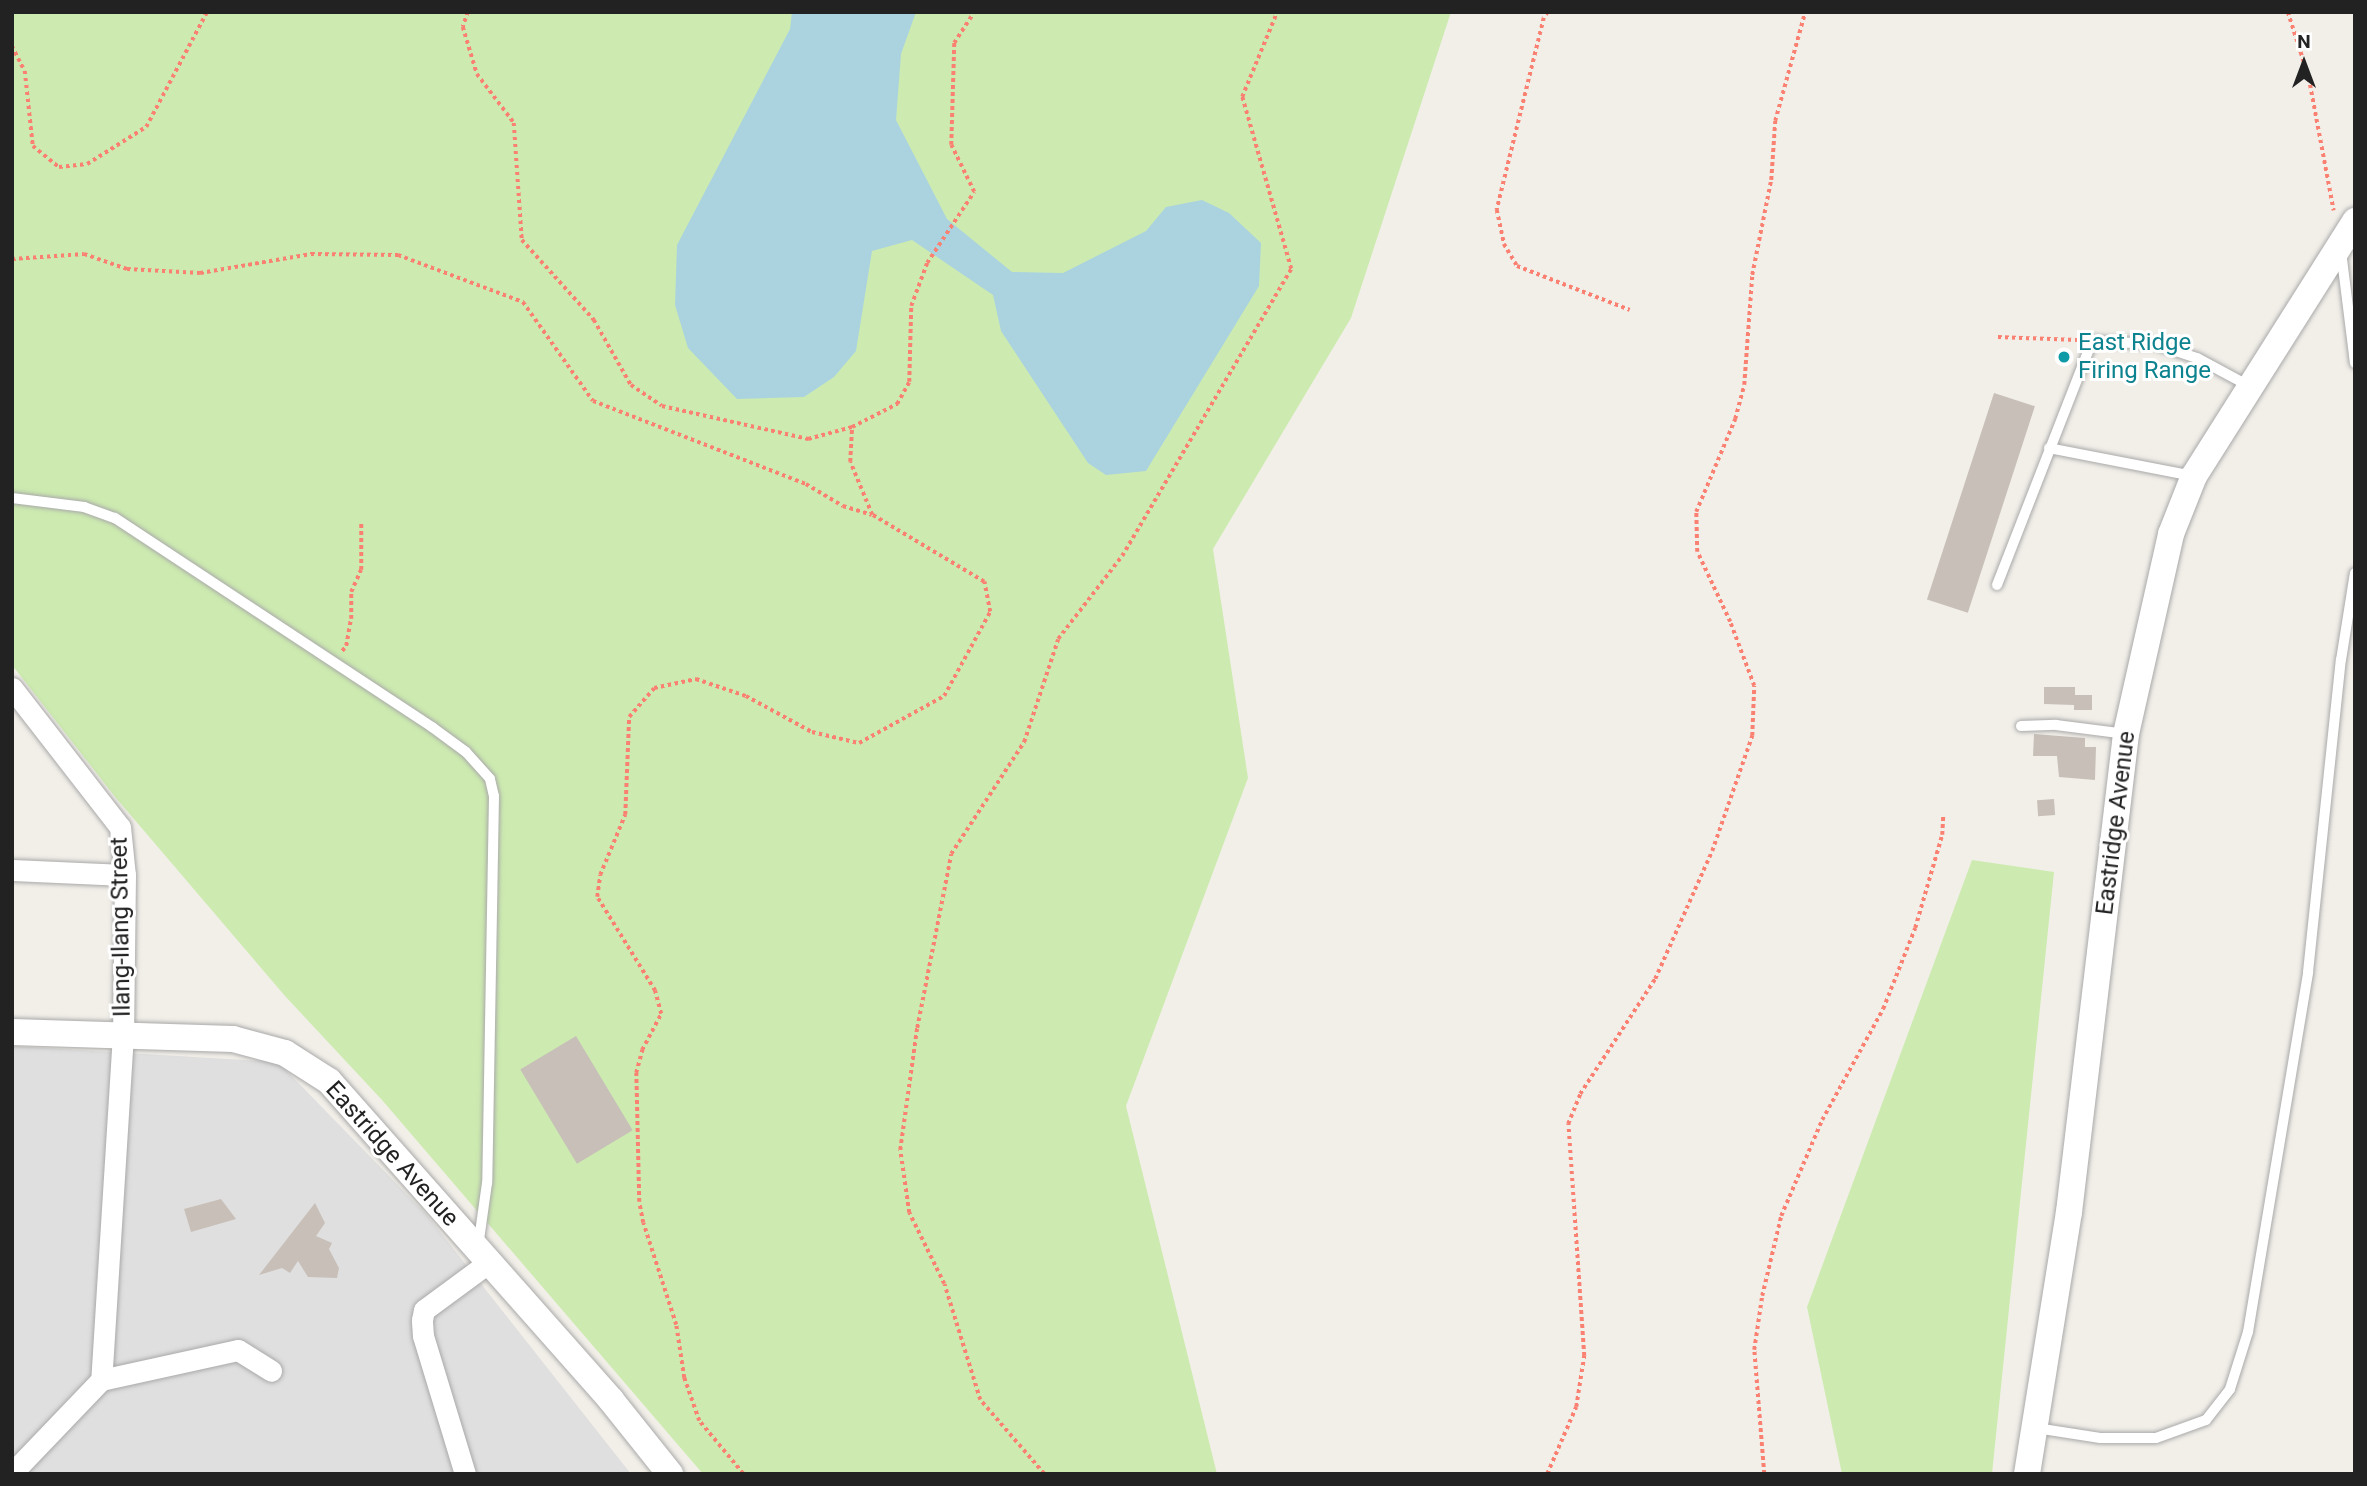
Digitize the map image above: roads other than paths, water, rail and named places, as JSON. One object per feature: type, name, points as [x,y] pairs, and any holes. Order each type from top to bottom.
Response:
[{"type":"street","name":"Eastridge Avenue","points":[[2027,1474],[2069,1212],[2126,734],[2171,534],[2194,477],[2355,221]]},
{"type":"street","name":"Ilang-Ilang Street","points":[[12,688],[120,827],[125,875],[123,1034],[101,1380]]},
{"type":"street","points":[[12,870],[125,875]]},
{"type":"street","name":"Eastridge Avenue","points":[[12,1032],[233,1039],[285,1053],[329,1081],[611,1400],[670,1474]]},
{"type":"street","points":[[465,1474],[423,1336],[422,1320],[424,1310],[483,1256]]},
{"type":"street","points":[[12,1473],[101,1380],[238,1350],[271,1371]]},
{"type":"lane","points":[[2340,245],[2355,363]]},
{"type":"lane","points":[[1997,585],[2092,341],[2155,344],[2197,358],[2251,387]]},
{"type":"lane","points":[[2049,448],[2194,477]]},
{"type":"lane","points":[[12,498],[84,507],[115,518],[466,752],[490,779],[492,787],[483,1256]]},
{"type":"lane","points":[[2034,1427],[2100,1438],[2156,1438],[2206,1420],[2230,1389],[2248,1332],[2308,972],[2341,660],[2355,573]]},
{"type":"lane","points":[[2021,726],[2056,725],[2126,734]]},
{"type":"water","points":[[792,12],[916,12],[901,54],[896,120],[947,219],[1012,272],[1063,273],[1146,231],[1166,207],[1202,200],[1229,213],[1261,243],[1259,286],[1146,471],[1106,475],[1088,463],[1001,331],[993,295],[912,240],[872,251],[856,351],[834,377],[804,397],[737,399],[688,348],[675,305],[677,245],[790,29]]},
{"type":"place","name":"East Ridge Firing Range","points":[[2064,357]]}]
